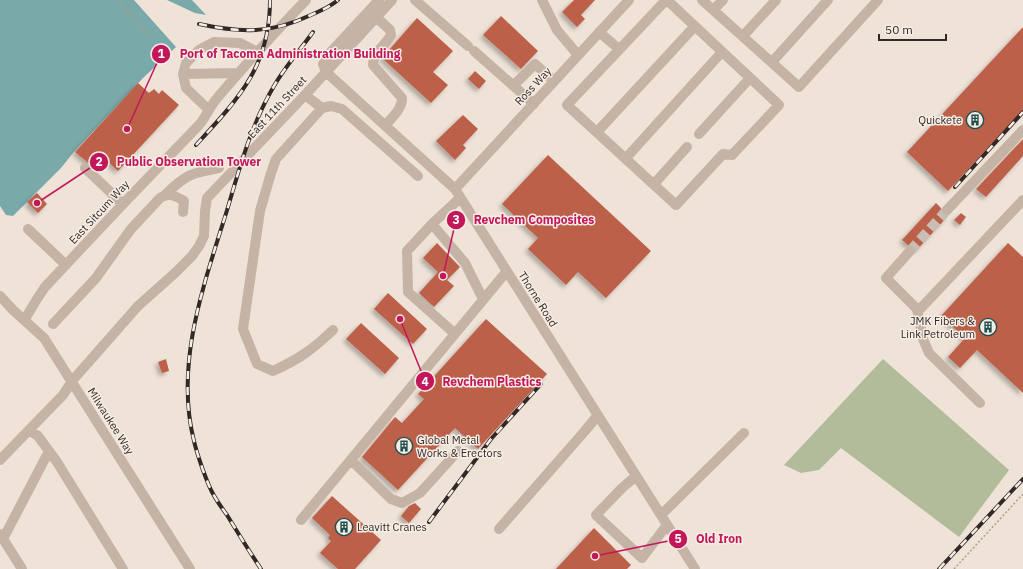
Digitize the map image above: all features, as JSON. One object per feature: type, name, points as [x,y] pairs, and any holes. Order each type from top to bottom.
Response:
[{"type":"street","name":"East Sitcum Way","points":[[25,319],[45,287],[199,125],[207,116],[216,99],[257,52],[306,0]]},
{"type":"street","points":[[326,72],[323,64],[329,54],[379,0]]},
{"type":"street","name":"East 11th Street","points":[[0,460],[63,395],[72,381],[138,306],[192,256],[204,236],[207,198],[305,95],[392,0]]},
{"type":"street","points":[[415,0],[534,104]]},
{"type":"street","points":[[542,0],[557,30],[578,55]]},
{"type":"street","name":"Ross Way","points":[[455,189],[629,0]]},
{"type":"street","points":[[666,0],[695,26],[779,105],[732,155],[723,154],[676,205],[568,105],[666,0]]},
{"type":"street","points":[[702,0],[800,87],[878,0]]},
{"type":"street","points":[[713,10],[723,0]]},
{"type":"street","points":[[743,36],[776,0]]},
{"type":"street","points":[[772,62],[828,0]]},
{"type":"street","points":[[376,17],[390,30],[391,35],[375,55],[373,65],[402,98],[402,104],[386,125]]},
{"type":"street","points":[[597,132],[695,26]]},
{"type":"street","points":[[599,32],[619,49]]},
{"type":"street","points":[[209,110],[186,88],[183,74],[186,63],[199,50],[214,42],[240,43],[257,52]]},
{"type":"street","points":[[626,158],[722,52]]},
{"type":"street","points":[[514,86],[535,64],[554,81]]},
{"type":"street","name":"Thorne Road","points":[[326,72],[455,189],[696,569]]},
{"type":"street","points":[[183,74],[239,73]]},
{"type":"street","points":[[699,134],[750,78]]},
{"type":"street","points":[[305,95],[322,108]]},
{"type":"street","points":[[332,330],[316,347],[296,360],[273,371],[257,364],[243,329],[260,211],[276,159],[322,108],[331,106],[342,109],[418,176]]},
{"type":"street","points":[[947,210],[1023,130]]},
{"type":"street","points":[[654,184],[687,148]]},
{"type":"street","points":[[85,168],[123,204]]},
{"type":"street","points":[[53,324],[96,278],[131,229],[144,214],[181,180],[197,172],[219,168]]},
{"type":"street","points":[[165,195],[172,194],[184,201],[183,212]]},
{"type":"street","points":[[454,333],[408,292],[407,252],[432,224],[460,198]]},
{"type":"street","points":[[917,309],[921,308],[1023,200]]},
{"type":"street","points":[[432,224],[465,263],[483,300]]},
{"type":"street","points":[[28,229],[66,265]]},
{"type":"street","points":[[910,251],[886,278],[917,309],[923,339],[929,354],[980,403]]},
{"type":"street","points":[[301,520],[454,333],[507,271]]},
{"type":"street","name":"Milwaukee Way","points":[[0,296],[44,338],[190,569]]},
{"type":"street","points":[[499,529],[598,415]]},
{"type":"street","points":[[29,430],[38,436],[123,569]]},
{"type":"street","points":[[661,515],[744,433]]},
{"type":"street","points":[[22,569],[2,537],[48,451]]},
{"type":"street","points":[[351,460],[391,500],[402,503],[420,493],[458,451]]},
{"type":"street","points":[[636,476],[622,488],[596,516],[642,558],[668,525]]},
{"type":"path","points":[[117,0],[151,38]]},
{"type":"path","points":[[954,569],[1023,494]]},
{"type":"green space","points":[[883,359],[1009,470],[959,537],[841,448],[819,470],[801,473],[784,465]]},
{"type":"water","points":[[0,0],[134,0],[176,47],[143,78],[73,153],[61,168],[13,216],[6,215],[0,206]]},
{"type":"water","points":[[167,0],[192,0],[206,15],[195,13]]},
{"type":"building","points":[[574,0],[595,0],[581,15],[585,19],[577,27],[562,12]]},
{"type":"building","points":[[501,16],[538,51],[521,69],[483,35]]},
{"type":"building","points":[[417,18],[453,51],[433,72],[448,85],[431,103],[382,58]]},
{"type":"building","name":"Quickete","points":[[1023,27],[1023,110],[948,191],[907,152]]},
{"type":"building","points":[[475,71],[486,81],[479,89],[468,79]]},
{"type":"building","points":[[138,83],[149,93],[154,89],[159,94],[162,90],[179,105],[118,171],[102,156],[92,166],[75,152]]},
{"type":"building","points":[[463,115],[478,129],[463,145],[466,148],[455,160],[436,141]]},
{"type":"building","points":[[1023,139],[1023,156],[986,197],[976,189]]},
{"type":"building","points":[[548,155],[651,251],[606,298],[578,272],[566,285],[528,249],[538,238],[502,204]]},
{"type":"building","points":[[37,193],[47,204],[38,213],[27,202]]},
{"type":"building","points":[[936,203],[941,208],[942,214],[948,216],[916,251],[914,246],[908,245],[902,240]]},
{"type":"building","points":[[961,213],[966,217],[960,225],[954,220]]},
{"type":"building","points":[[437,243],[460,267],[447,280],[454,286],[434,307],[419,293],[438,272],[423,258]]},
{"type":"building","name":"JMK Fibers & Link Petroleum","points":[[1008,243],[1023,257],[1023,393],[977,350],[960,368],[948,357],[965,338],[941,316]]},
{"type":"building","points":[[388,293],[427,329],[413,344],[374,309]]},
{"type":"building","points":[[486,319],[547,374],[478,449],[455,428],[398,490],[362,457],[395,417],[402,423],[424,399],[418,394]]},
{"type":"building","points":[[361,323],[399,358],[385,374],[346,339]]},
{"type":"building","points":[[166,359],[169,371],[162,373],[158,362]]},
{"type":"building","name":"Leavitt Cranes","points":[[332,496],[381,540],[355,569],[338,569],[320,553],[331,541],[328,538],[330,535],[312,518]]},
{"type":"building","points":[[415,503],[421,509],[409,523],[401,516],[409,506]]},
{"type":"building","points":[[594,528],[631,565],[627,569],[556,569]]},
{"type":"tunnel","points":[[910,251],[947,210]]},
{"type":"railway","points":[[196,145],[238,97],[258,63],[269,24],[270,0]]},
{"type":"railway","points":[[199,24],[242,30],[269,29],[283,26],[325,9],[338,0]]},
{"type":"railway","points":[[261,569],[218,502],[206,479],[199,459],[194,441],[189,411],[188,382],[190,352],[202,293],[247,145],[266,100],[278,79],[313,32]]},
{"type":"railway","points":[[955,187],[1023,112]]},
{"type":"railway","points":[[429,522],[491,439],[541,384]]},
{"type":"railway","points":[[939,569],[1023,479]]},
{"type":"place","name":"Quickete","points":[[975,120]]},
{"type":"place","name":"Port of Tacoma Administration Building","points":[[127,129]]},
{"type":"place","name":"Public Observation Tower","points":[[37,203]]},
{"type":"place","name":"Revchem Composites","points":[[443,276]]},
{"type":"place","name":"Revchem Plastics","points":[[400,319]]},
{"type":"place","name":"JMK Fibers & Link Petroleum","points":[[988,327]]},
{"type":"place","name":"Global Metal Works & Erectors","points":[[404,446]]},
{"type":"place","name":"Leavitt Cranes","points":[[344,527]]},
{"type":"place","name":"Old Iron","points":[[595,556]]}]
